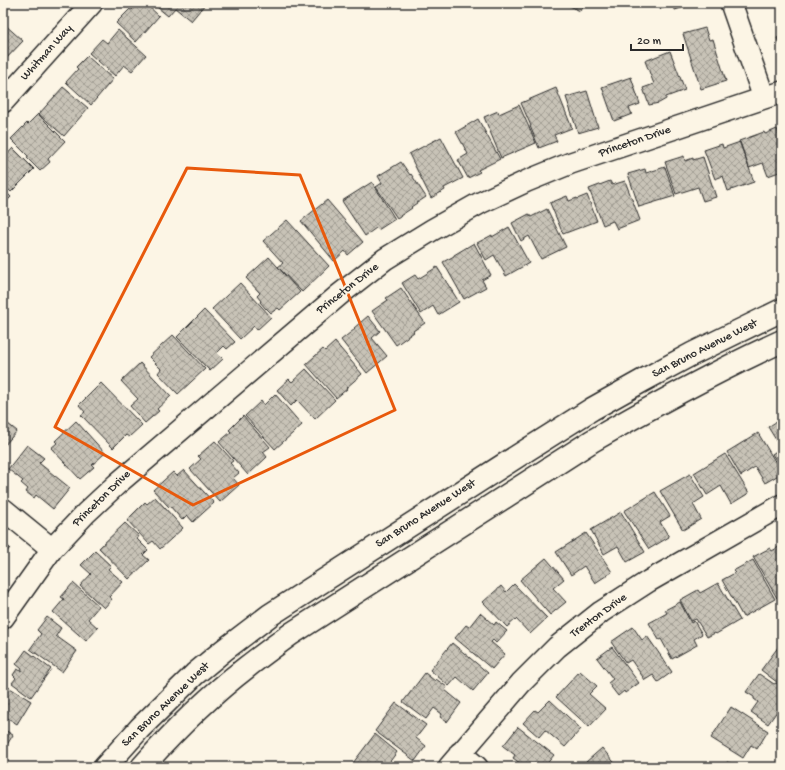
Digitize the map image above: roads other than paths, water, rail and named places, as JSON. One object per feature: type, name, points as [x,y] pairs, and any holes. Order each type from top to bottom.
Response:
[{"type":"main road","name":"San Bruno Avenue West","points":[[105,767],[140,728],[195,674],[224,650],[276,612],[586,413],[681,360],[782,310]]},
{"type":"main road","name":"San Bruno Avenue West","points":[[142,767],[176,731],[217,692],[291,634],[624,422],[710,376],[782,341]]},
{"type":"street","name":"Whitman Way","points":[[3,102],[92,3]]},
{"type":"street","points":[[731,3],[773,95]]},
{"type":"street","name":"Princeton Drive","points":[[3,618],[52,549],[117,484],[339,295],[392,255],[480,203],[527,181],[571,163],[773,95]]},
{"type":"street","name":"Trenton Drive","points":[[455,760],[520,683],[557,647],[601,612],[649,581],[782,505]]},
{"type":"street","points":[[3,508],[52,549]]},
{"type":"street","points":[[455,760],[477,767]]}]
